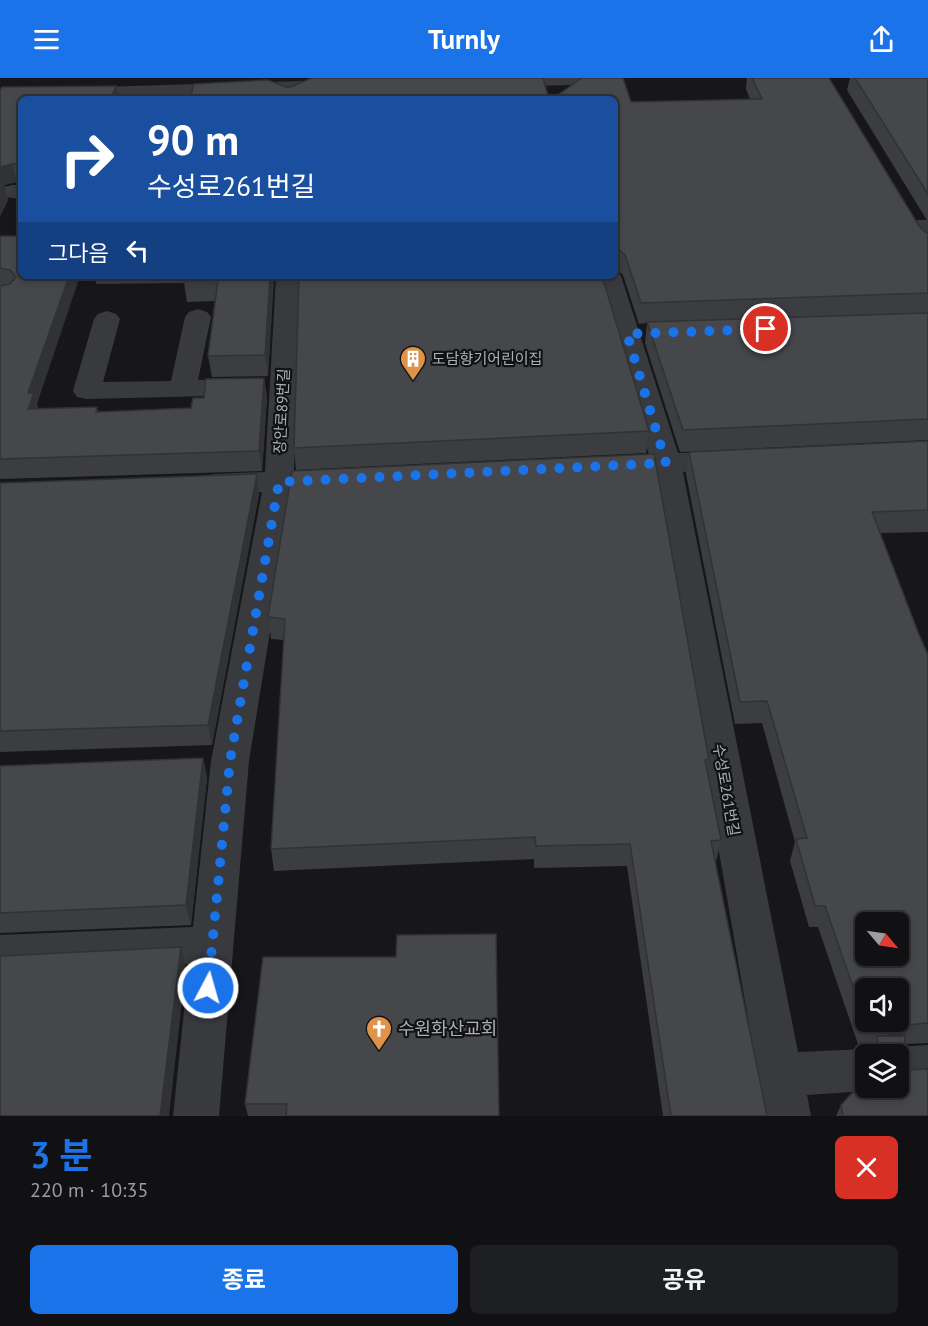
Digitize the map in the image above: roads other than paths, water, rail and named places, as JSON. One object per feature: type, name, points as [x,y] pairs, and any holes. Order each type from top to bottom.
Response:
[{"type":"street","points":[[477,82],[552,90],[604,78]]},
{"type":"street","points":[[0,96],[185,84],[297,93],[357,86]]},
{"type":"street","name":"장안로89번길","points":[[196,1116],[212,945],[213,761],[279,482],[288,279]]},
{"type":"street","name":"수성로261번길","points":[[611,279],[638,333],[666,463],[784,1095]]},
{"type":"street","points":[[183,388],[198,317]]},
{"type":"street","points":[[107,319],[87,391],[283,386]]},
{"type":"street","points":[[584,467],[761,459]]},
{"type":"street","points":[[186,485],[361,478]]},
{"type":"street","points":[[0,954],[212,945]]},
{"type":"street","points":[[909,1067],[928,1066]]},
{"type":"street","points":[[784,1095],[855,1073]]},
{"type":"place","name":"도담향기어린이집","points":[[413,382]]},
{"type":"place","name":"수원화산교회","points":[[379,1052]]}]
